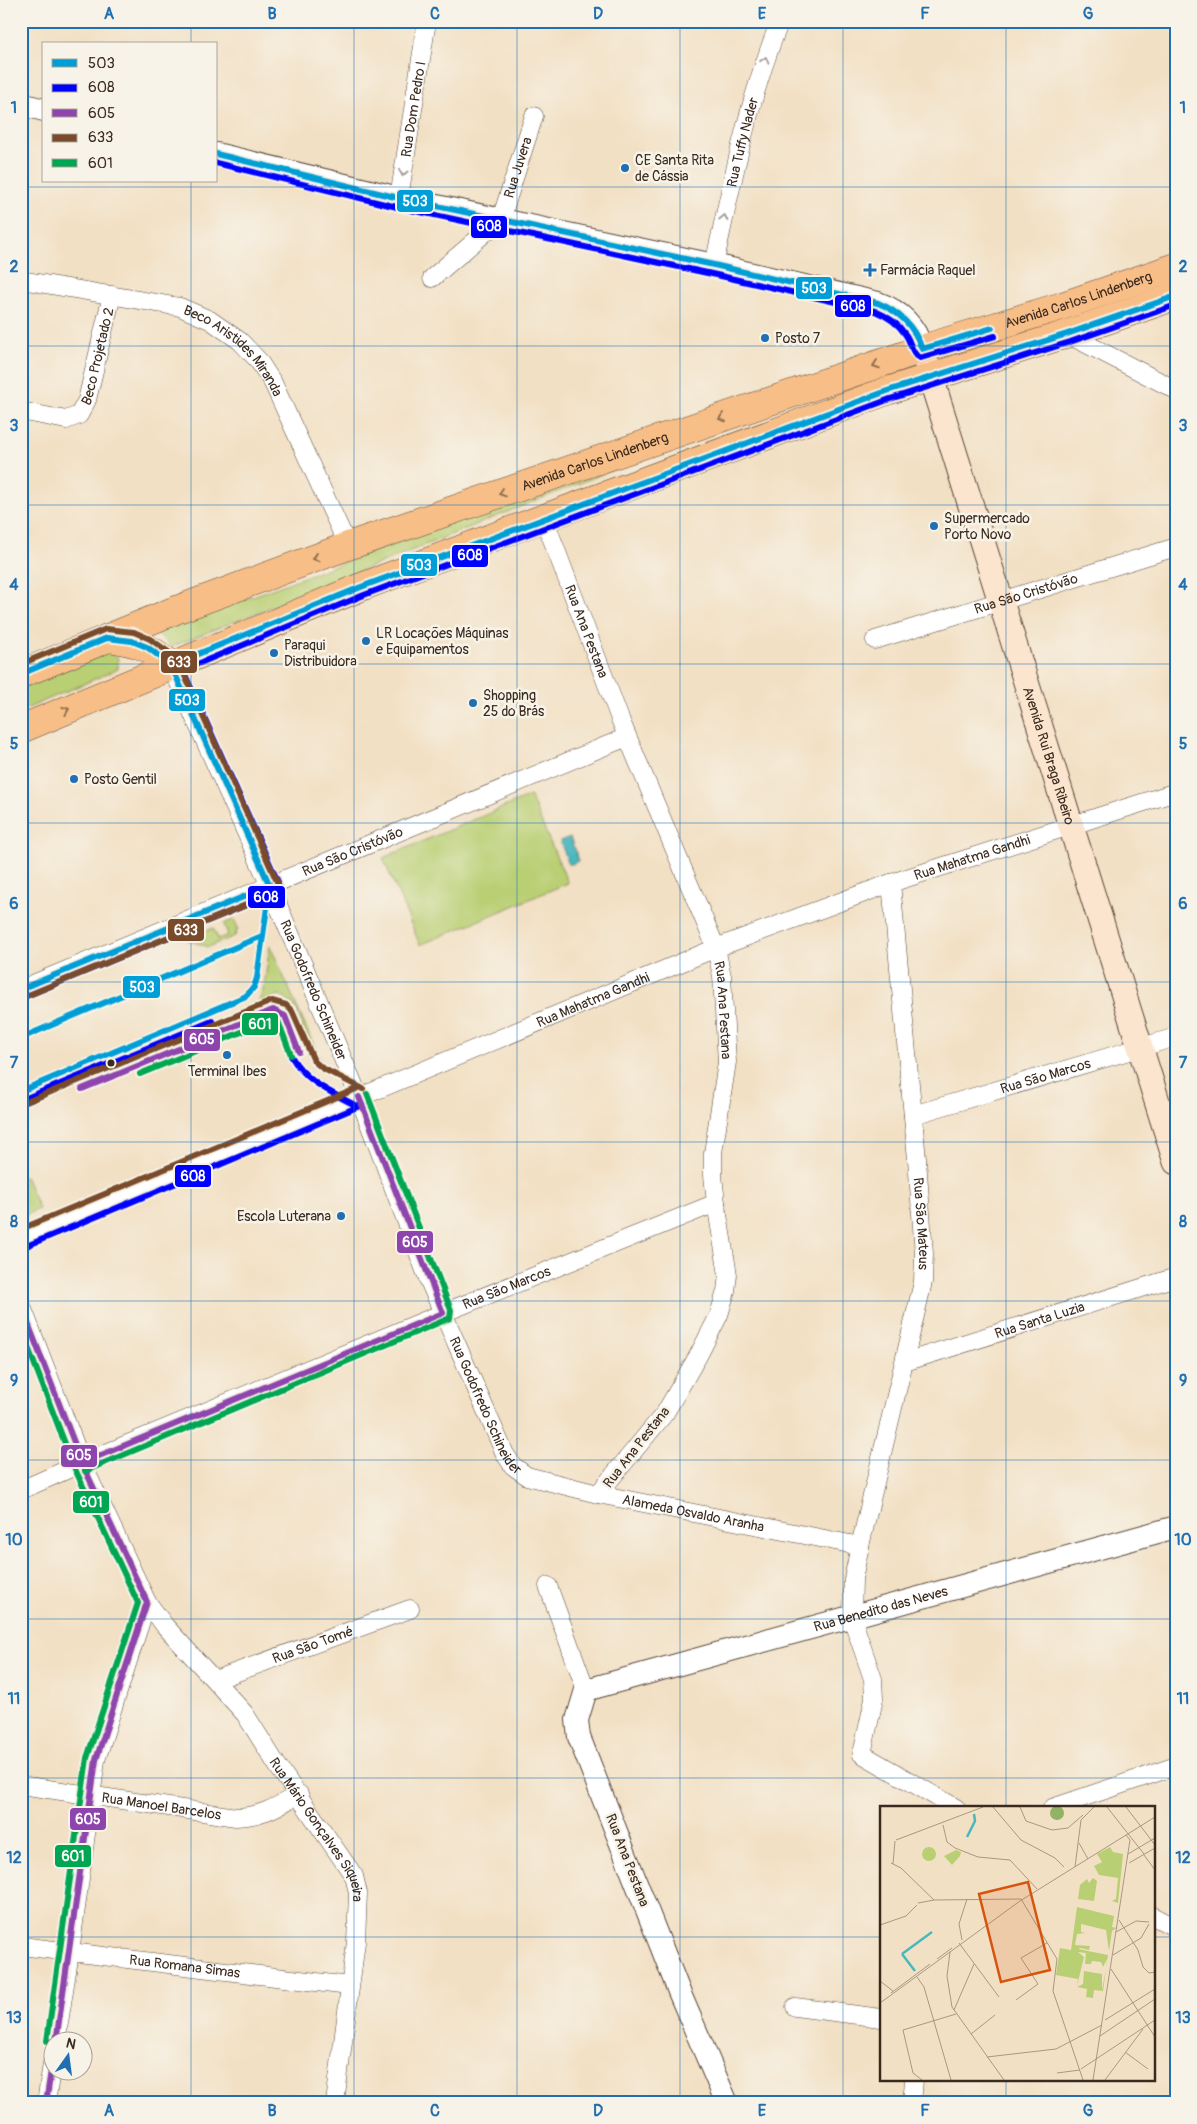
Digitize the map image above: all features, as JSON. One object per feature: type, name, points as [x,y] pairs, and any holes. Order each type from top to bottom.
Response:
[{"type":"main road","name":"Avenida Carlos Lindenberg","points":[[21,674],[107,638],[348,546],[922,349],[1062,306],[1176,267]]},
{"type":"main road","name":"Avenida Carlos Lindenberg","points":[[21,729],[361,587],[544,518],[931,377],[1067,334],[1176,296]]},
{"type":"main road","name":"Avenida Rui Braga Ribeiro","points":[[922,349],[1176,1162]]},
{"type":"main road","points":[[107,638],[132,641],[147,647],[171,665]]},
{"type":"street","name":"Rua Dom Pedro I","points":[[399,198],[427,21]]},
{"type":"street","name":"Rua Tuffy Nader","points":[[714,265],[743,134],[766,55],[780,21]]},
{"type":"street","points":[[21,104],[42,109]]},
{"type":"street","name":"Rua Juvera","points":[[501,220],[534,116]]},
{"type":"street","points":[[218,154],[399,198],[714,265],[886,306],[900,314],[911,326],[922,349]]},
{"type":"street","points":[[432,278],[501,220]]},
{"type":"street","name":"Beco Aristides Miranda","points":[[21,280],[180,306],[210,320],[240,341],[258,360],[274,383],[348,546]]},
{"type":"street","name":"Beco Projetado 2","points":[[21,411],[66,420],[79,415],[87,400],[112,295]]},
{"type":"street","points":[[1067,334],[1176,390]]},
{"type":"street","name":"Rua Ana Pestana","points":[[544,518],[627,737],[716,948],[722,976],[727,1062],[713,1153],[716,1203],[728,1275],[726,1291],[719,1315],[665,1413],[598,1494]]},
{"type":"street","name":"Rua São Cristóvão","points":[[875,640],[1176,547]]},
{"type":"street","name":"Rua Godofredo Schineider","points":[[171,665],[270,886],[359,1097],[443,1313],[504,1454],[513,1466],[527,1476]]},
{"type":"street","name":"Rua São Cristóvão","points":[[21,989],[627,737]]},
{"type":"street","name":"Rua Mahatma Gandhi","points":[[21,1239],[716,948],[891,883],[1176,792]]},
{"type":"street","name":"Rua São Mateus","points":[[852,1618],[853,1579],[923,1282],[924,1254],[913,1115],[891,883]]},
{"type":"street","name":"Rua São Marcos","points":[[913,1115],[1176,1037]]},
{"type":"street","name":"Rua São Marcos","points":[[21,1490],[443,1313],[716,1203]]},
{"type":"street","name":"Rua Santa Luzia","points":[[905,1362],[1176,1277]]},
{"type":"street","name":"Rua Mário Gonçalves Siqueira","points":[[21,1304],[82,1463],[147,1602],[165,1626],[245,1714],[354,1876],[358,1893],[356,1942],[335,2103]]},
{"type":"street","name":"Alameda Osvaldo Aranha","points":[[527,1476],[598,1494],[860,1546]]},
{"type":"street","name":"Rua Benedito das Neves","points":[[586,1690],[1176,1528]]},
{"type":"street","points":[[548,1586],[586,1690]]},
{"type":"street","points":[[58,2032],[70,1952],[90,1794],[100,1744],[147,1602]]},
{"type":"street","name":"Rua São Tomé","points":[[214,1680],[410,1609]]},
{"type":"street","points":[[852,1618],[874,1679],[873,1706],[862,1754],[953,1806]]},
{"type":"street","name":"Rua Ana Pestana","points":[[586,1690],[577,1720],[579,1737],[680,1994],[727,2103]]},
{"type":"street","points":[[1058,1806],[1176,1766]]},
{"type":"street","name":"Rua Manoel Barcelos","points":[[21,1785],[236,1817],[253,1816],[270,1811],[298,1794]]},
{"type":"street","points":[[1154,1917],[1176,1928]]},
{"type":"street","name":"Rua Romana Simas","points":[[21,1946],[349,1986]]},
{"type":"street","points":[[795,2007],[880,2018]]},
{"type":"street","points":[[46,2103],[49,2082]]},
{"type":"street","points":[[912,2103],[914,2082]]},
{"type":"green space","points":[[675,439],[677,444],[171,647],[156,632]]},
{"type":"green space","points":[[108,651],[118,658],[118,669],[21,711],[21,688]]},
{"type":"green space","points":[[530,796],[568,883],[420,945],[383,858]]},
{"type":"green space","points":[[234,919],[238,928],[235,936],[208,947],[187,940],[213,928],[218,939],[228,935],[224,924]]},
{"type":"green space","points":[[270,945],[324,1069],[315,1063],[309,1054],[301,1021],[297,1011],[290,1002],[279,995],[258,1004],[264,987]]},
{"type":"green space","points":[[25,1176],[39,1209],[21,1217],[21,1178]]},
{"type":"water","points":[[570,837],[579,861],[569,865],[560,841]]},
{"type":"transit line","name":"503","points":[[218,154],[399,198],[714,265],[878,303],[893,311],[905,321],[915,333],[922,349],[992,328]]},
{"type":"transit line","name":"608","points":[[218,163],[397,207],[712,274],[875,311],[899,326],[915,354],[920,358],[995,336]]},
{"type":"transit line","name":"503","points":[[171,665],[361,587],[887,391],[1067,334],[1176,296]]},
{"type":"transit line","name":"608","points":[[24,997],[273,894],[278,890],[278,882],[183,670],[364,595],[890,399],[1070,342],[1176,305]]},
{"type":"transit line","name":"633","points":[[21,664],[106,629],[134,632],[150,639],[177,658],[279,886],[273,894],[24,997]]},
{"type":"transit line","name":"503","points":[[21,674],[107,638],[132,641],[147,647],[171,665],[270,886]]},
{"type":"transit line","name":"503","points":[[21,989],[270,886]]},
{"type":"transit line","name":"503","points":[[21,1091],[246,996],[254,987],[257,978],[270,886]]},
{"type":"transit line","name":"503","points":[[21,1038],[262,936]]},
{"type":"transit line","name":"633","points":[[24,1103],[272,1001],[286,1005],[292,1011],[314,1061],[322,1068],[363,1089]]},
{"type":"transit line","name":"605","points":[[82,1089],[273,1010],[285,1016],[299,1052]]},
{"type":"transit line","name":"601","points":[[140,1074],[273,1019],[278,1021],[291,1055]]},
{"type":"transit line","name":"608","points":[[24,1099],[212,1021]]},
{"type":"transit line","name":"608","points":[[291,1056],[311,1080],[355,1105]]},
{"type":"transit line","name":"633","points":[[21,1229],[356,1089]]},
{"type":"transit line","name":"601","points":[[85,1471],[450,1318],[451,1310],[367,1094]]},
{"type":"transit line","name":"605","points":[[82,1463],[443,1313],[359,1097]]},
{"type":"transit line","name":"608","points":[[24,1247],[362,1105]]},
{"type":"transit line","name":"605","points":[[21,1305],[82,1463],[147,1602]]},
{"type":"transit line","name":"601","points":[[21,1329],[74,1467],[138,1603],[87,1758],[48,2032]]},
{"type":"transit line","name":"605","points":[[57,2032],[96,1760],[147,1602]]},
{"type":"transit line","name":"605","points":[[46,2103],[49,2082]]},
{"type":"place","name":"CE Santa Rita de Cássia","points":[[625,168]]},
{"type":"place","name":"Farmácia Raquel","points":[[870,270]]},
{"type":"place","name":"Posto 7","points":[[765,338]]},
{"type":"place","name":"Supermercado Porto Novo","points":[[934,526]]},
{"type":"place","name":"LR Locações Máquinas e Equipamentos","points":[[366,641]]},
{"type":"place","name":"Paraqui Distribuidora","points":[[274,653]]},
{"type":"place","name":"Shopping 25 do Brás","points":[[473,703]]},
{"type":"place","name":"Posto Gentil","points":[[74,779]]},
{"type":"place","name":"Terminal Ibes","points":[[227,1055]]},
{"type":"place","name":"Escola Luterana","points":[[341,1216]]}]
